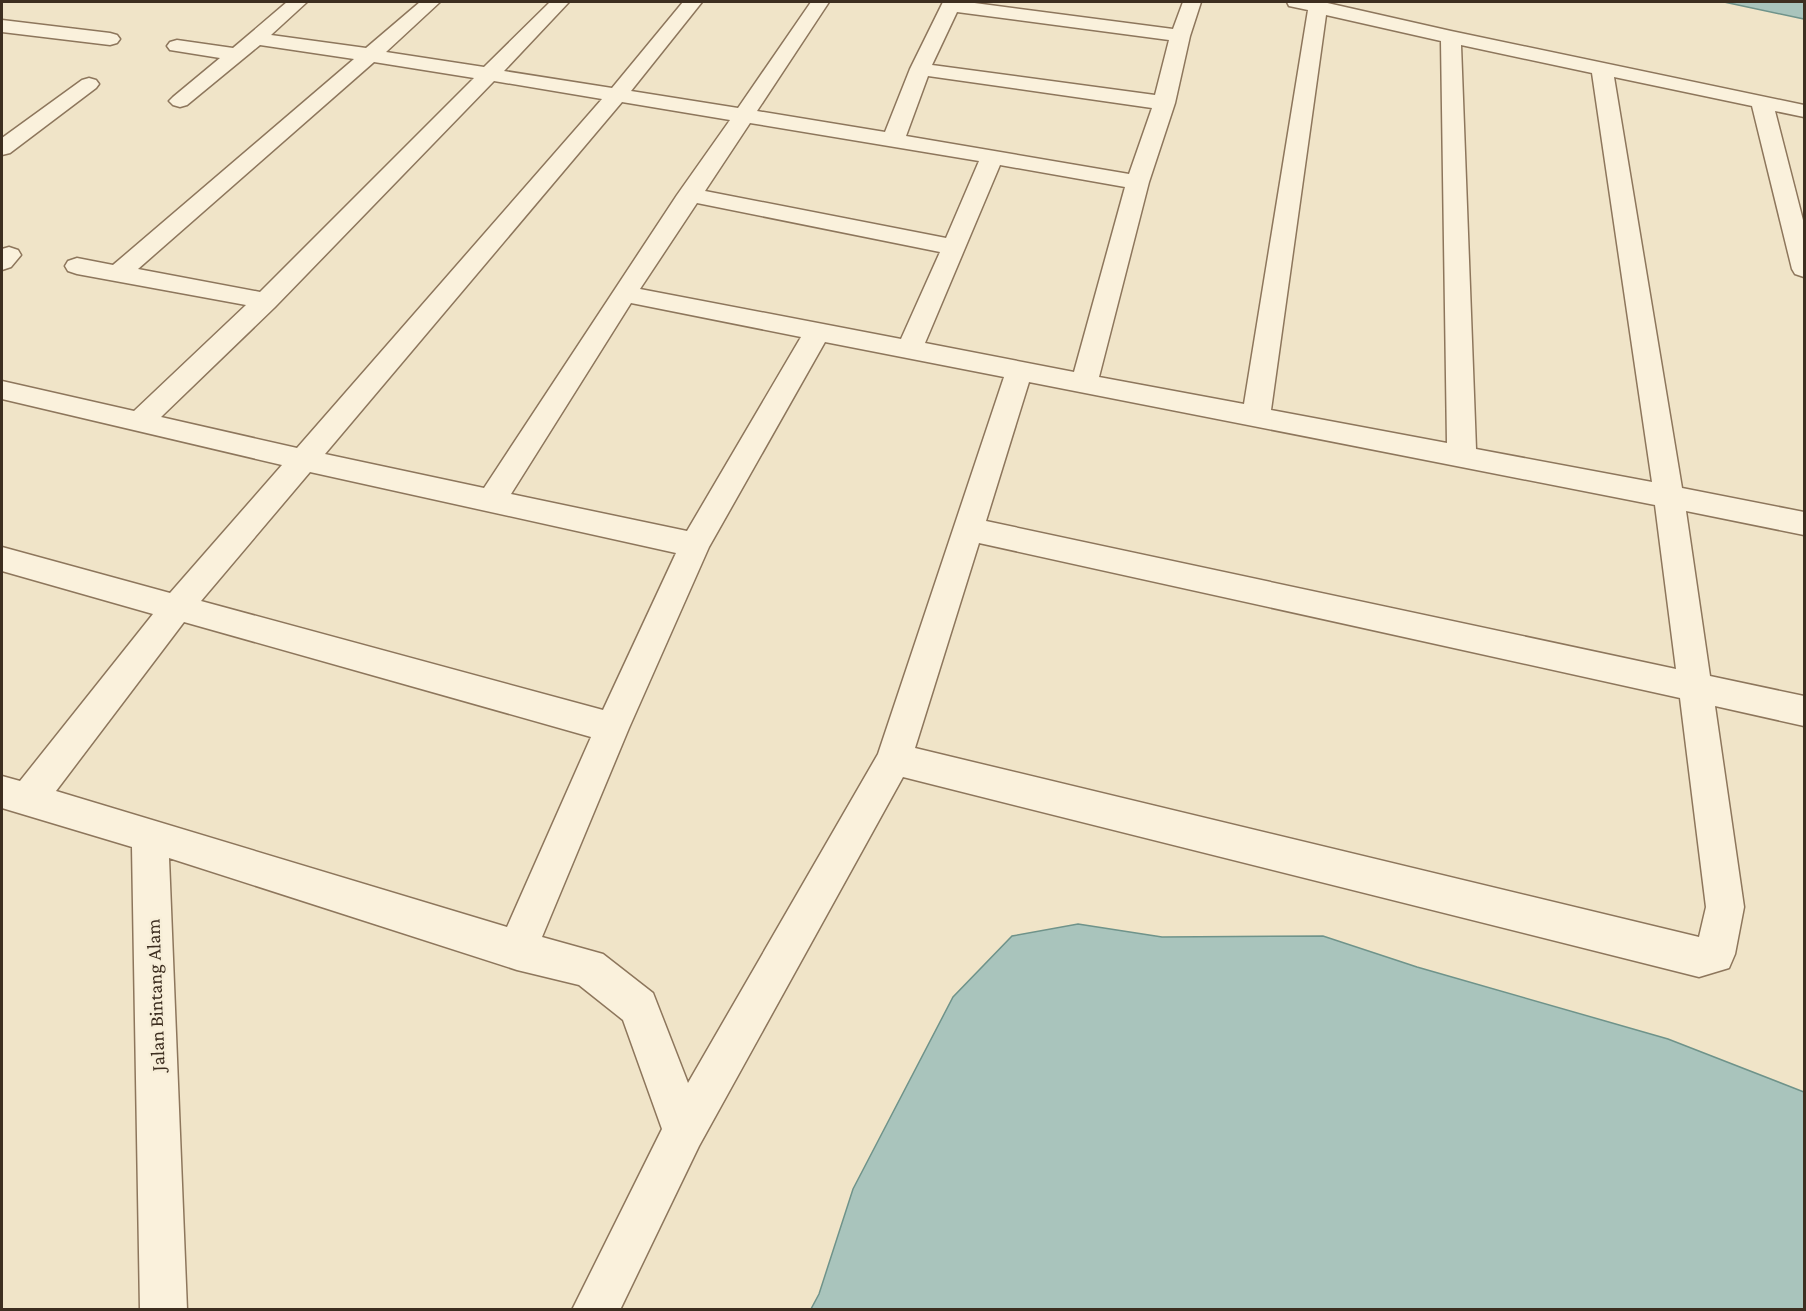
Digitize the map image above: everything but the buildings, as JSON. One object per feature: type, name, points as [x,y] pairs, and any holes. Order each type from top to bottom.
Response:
[{"type":"street","points":[[180,101],[297,2]]},
{"type":"street","points":[[118,274],[430,2]]},
{"type":"street","points":[[140,421],[266,302],[485,75],[560,2]]},
{"type":"street","points":[[684,1131],[639,1007],[589,968],[517,950],[150,835],[14,796],[617,96],[693,2]]},
{"type":"street","points":[[491,501],[689,195],[820,2]]},
{"type":"street","points":[[1084,384],[1138,182],[1164,103],[1180,36],[1192,2]]},
{"type":"street","points":[[893,140],[920,69],[951,3],[1180,36]]},
{"type":"street","points":[[1256,417],[1307,4],[1451,37],[1804,111]]},
{"type":"street","points":[[2,26],[111,39]]},
{"type":"street","points":[[2,46],[27,29]]},
{"type":"street","points":[[1451,37],[1462,457]]},
{"type":"street","points":[[256,39],[370,55],[1138,182]]},
{"type":"street","points":[[177,46],[237,55]]},
{"type":"street","points":[[920,69],[1164,103]]},
{"type":"street","points":[[894,759],[1699,957],[1715,954],[1725,907],[1669,497],[1602,69]]},
{"type":"street","points":[[2,148],[89,84]]},
{"type":"street","points":[[1762,103],[1804,269]]},
{"type":"street","points":[[910,348],[992,158]]},
{"type":"street","points":[[689,195],[954,247]]},
{"type":"street","points":[[77,266],[266,302]]},
{"type":"street","points":[[624,294],[1804,523]]},
{"type":"street","points":[[517,950],[612,728],[695,545],[817,332]]},
{"type":"street","points":[[595,1310],[684,1131],[894,759],[1019,372]]},
{"type":"street","points":[[2,390],[304,460],[695,545]]},
{"type":"street","points":[[969,529],[1804,711]]},
{"type":"street","points":[[2,559],[612,728]]},
{"type":"street","name":"Jalan Bintang Alam","points":[[150,835],[164,1310]]},
{"type":"water","points":[[1724,2],[1804,2],[1804,19]]},
{"type":"water","points":[[1078,924],[1162,937],[1323,936],[1417,967],[1668,1039],[1804,1092],[1804,1309],[811,1309],[819,1294],[853,1189],[953,997],[1012,936]]}]
